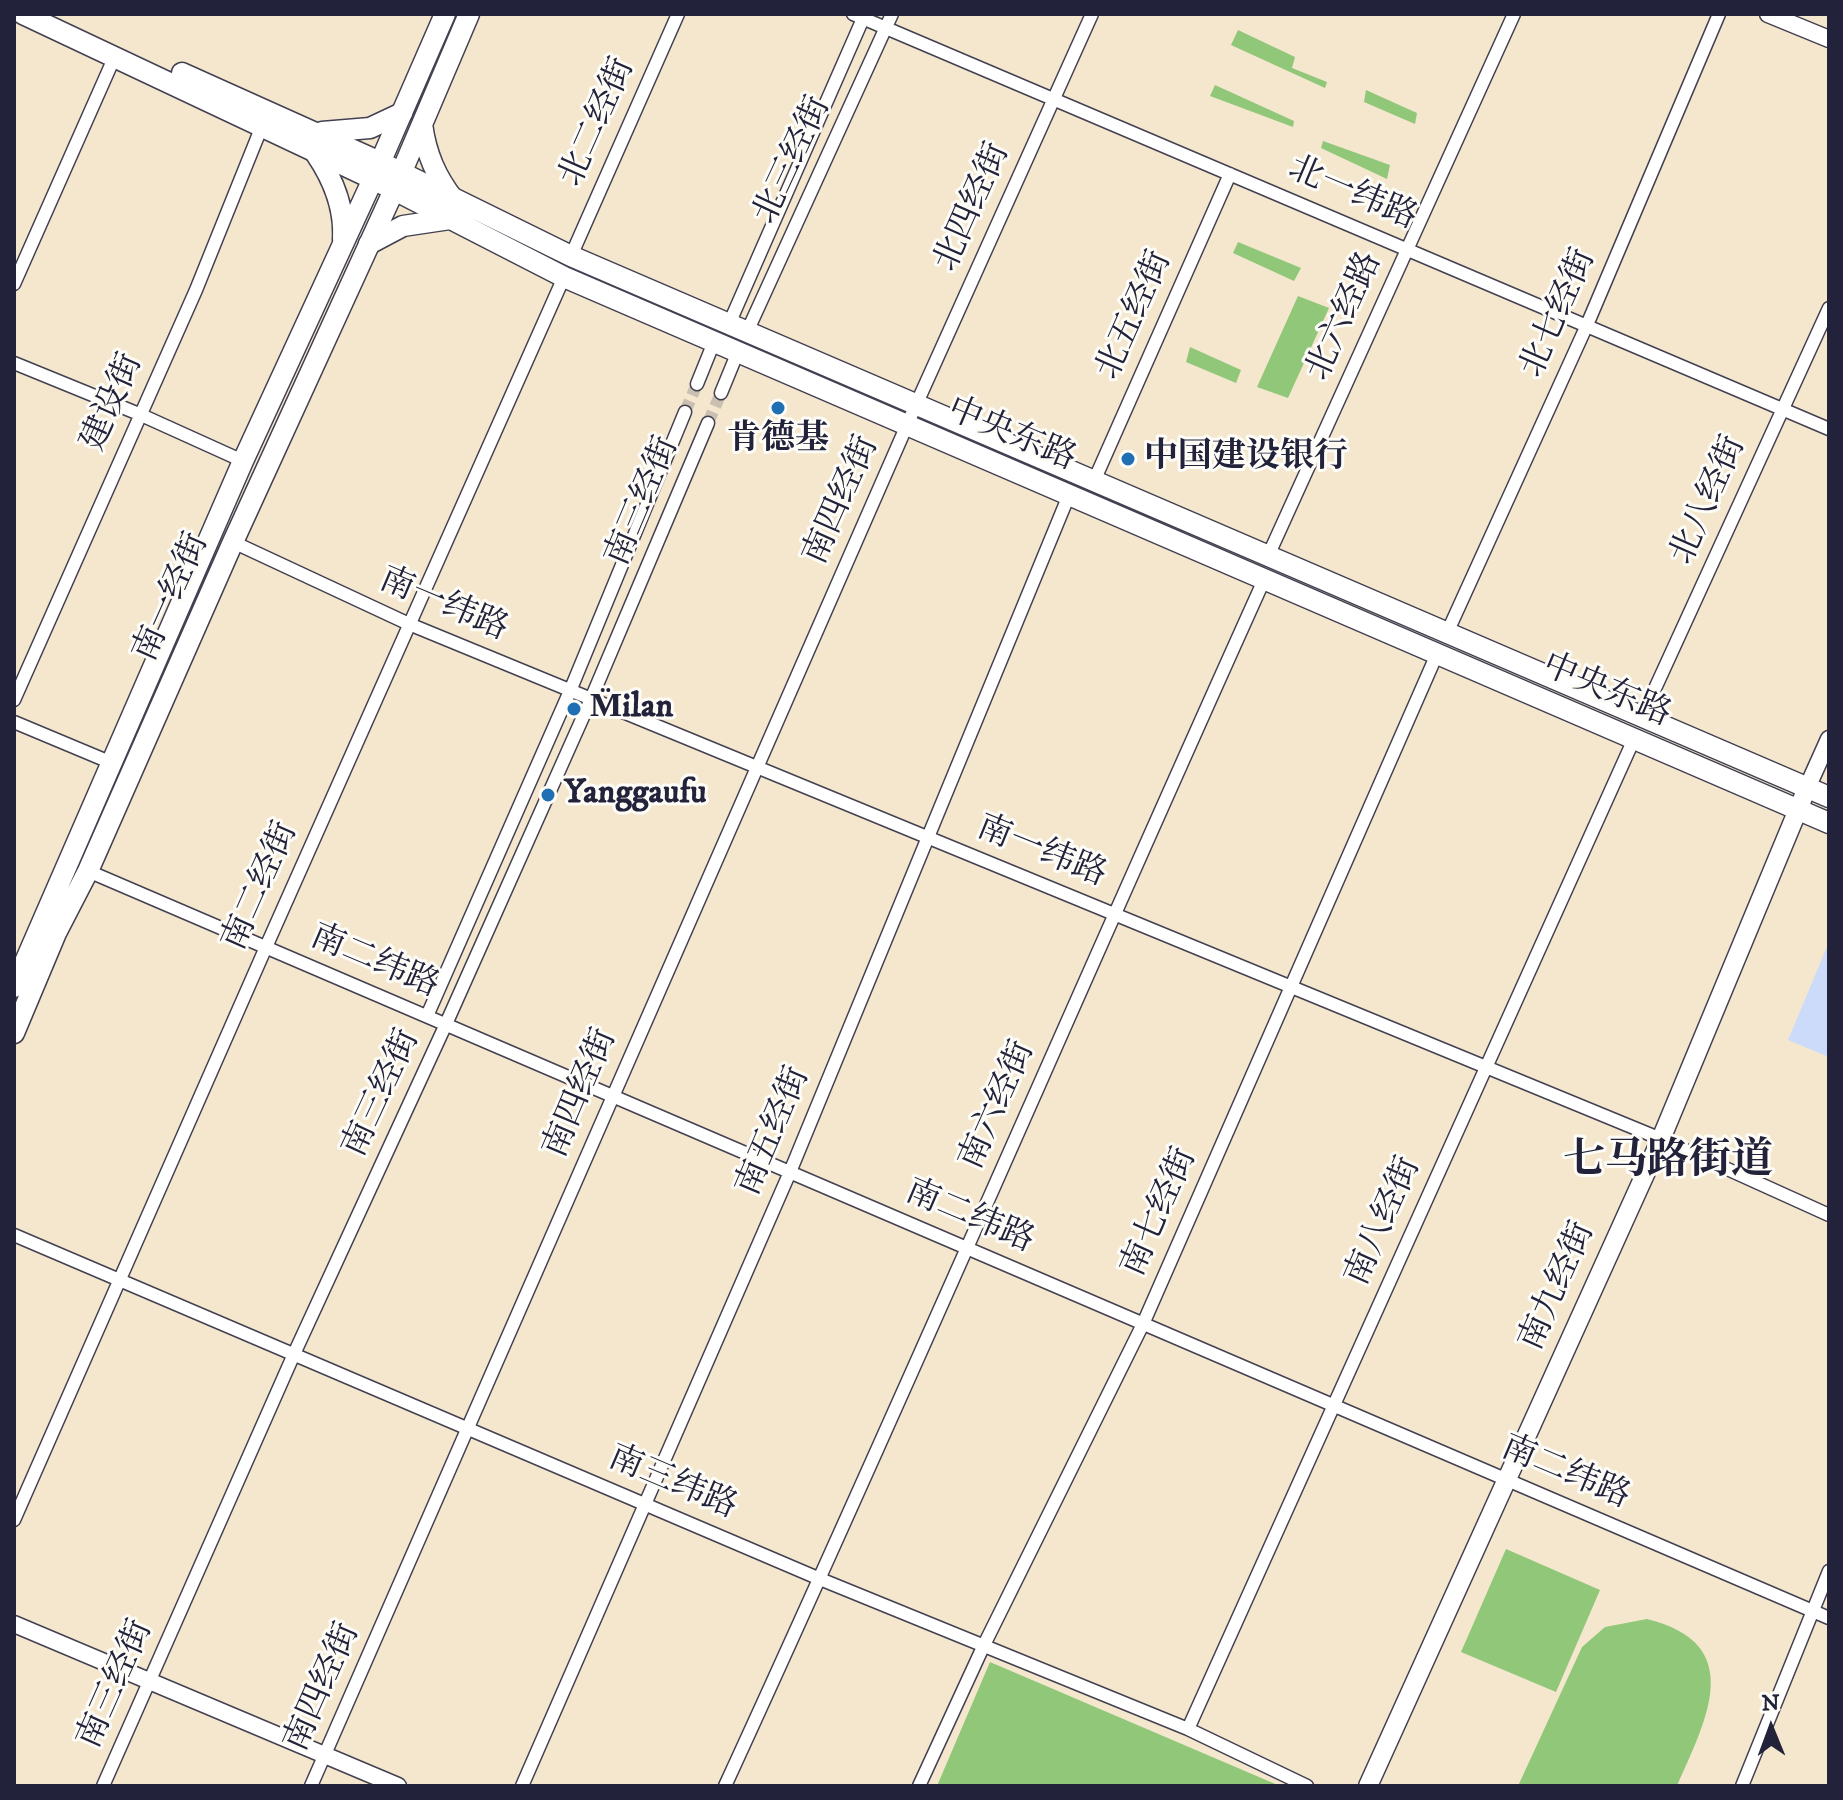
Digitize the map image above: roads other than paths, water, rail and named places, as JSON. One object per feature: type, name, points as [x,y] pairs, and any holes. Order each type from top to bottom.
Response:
[{"type":"main road","points":[[23,14],[316,154],[377,170]]},
{"type":"main road","points":[[50,14],[313,132],[377,170]]},
{"type":"main road","name":"南一经街","points":[[14,987],[243,461],[445,14]]},
{"type":"main road","name":"南一经街","points":[[14,1033],[56,933],[88,871],[397,182],[469,14]]},
{"type":"main road","points":[[313,132],[370,128],[387,123],[402,113]]},
{"type":"main road","points":[[369,244],[403,226],[452,209],[429,160],[422,123]]},
{"type":"main road","points":[[316,154],[339,202],[342,246]]},
{"type":"main road","name":"中央东路","points":[[377,170],[452,209],[571,256],[1829,797]]},
{"type":"main road","name":"中央东路","points":[[452,209],[564,277],[1829,823]]},
{"type":"main road","name":"南九经街","points":[[1368,1786],[1661,1139],[1807,788]]},
{"type":"street","name":"北二经街","points":[[571,256],[678,14]]},
{"type":"street","name":"北三经街","points":[[738,328],[892,14]]},
{"type":"street","name":"北四经街","points":[[907,425],[1092,14]]},
{"type":"street","name":"北六经路","points":[[1268,556],[1514,14]]},
{"type":"street","name":"北七经街","points":[[1447,633],[1587,325],[1719,14]]},
{"type":"street","points":[[738,328],[860,15]]},
{"type":"street","name":"北一纬路","points":[[860,15],[1829,429]]},
{"type":"street","points":[[1775,15],[1829,39]]},
{"type":"street","points":[[14,284],[115,56]]},
{"type":"street","name":"建设街","points":[[14,700],[196,290],[262,126]]},
{"type":"street","name":"北五经街","points":[[1094,481],[1230,174]]},
{"type":"street","name":"南二经街","points":[[14,1520],[564,277]]},
{"type":"street","name":"北八经街","points":[[1642,717],[1829,308]]},
{"type":"street","points":[[697,384],[714,342]]},
{"type":"street","points":[[721,393],[737,354]]},
{"type":"street","points":[[14,363],[243,461]]},
{"type":"street","points":[[427,1016],[570,691],[685,412]]},
{"type":"street","name":"南三经街","points":[[103,1786],[294,1354],[591,699],[708,423]]},
{"type":"street","name":"南四经街","points":[[311,1786],[907,425]]},
{"type":"street","name":"南五经街","points":[[522,1786],[790,1172],[1069,495]]},
{"type":"street","name":"南一纬路","points":[[233,542],[409,624],[1661,1139],[1829,1215]]},
{"type":"street","name":"南六经街","points":[[725,1786],[1264,580]]},
{"type":"street","name":"南七经街","points":[[919,1786],[983,1647],[1143,1324],[1437,654]]},
{"type":"street","points":[[14,722],[112,763]]},
{"type":"street","name":"南八经街","points":[[1188,1729],[1634,739]]},
{"type":"street","points":[[1807,788],[1829,739]]},
{"type":"street","name":"南二纬路","points":[[88,871],[1829,1618]]},
{"type":"street","name":"南三纬路","points":[[14,1235],[820,1579],[1188,1729],[1307,1786]]},
{"type":"street","points":[[1742,1786],[1829,1571]]},
{"type":"street","points":[[14,1624],[398,1786]]},
{"type":"tunnel","points":[[685,412],[697,384]]},
{"type":"tunnel","points":[[708,423],[721,393]]},
{"type":"place","name":"肯德基","points":[[778,408]]},
{"type":"place","name":"中国建设银行","points":[[1128,459]]},
{"type":"place","name":"M̈ilan","points":[[574,709]]},
{"type":"place","name":"Yanggaufu","points":[[548,795]]},
{"type":"district","name":"七马路街道","points":[[1668,1163]]}]
